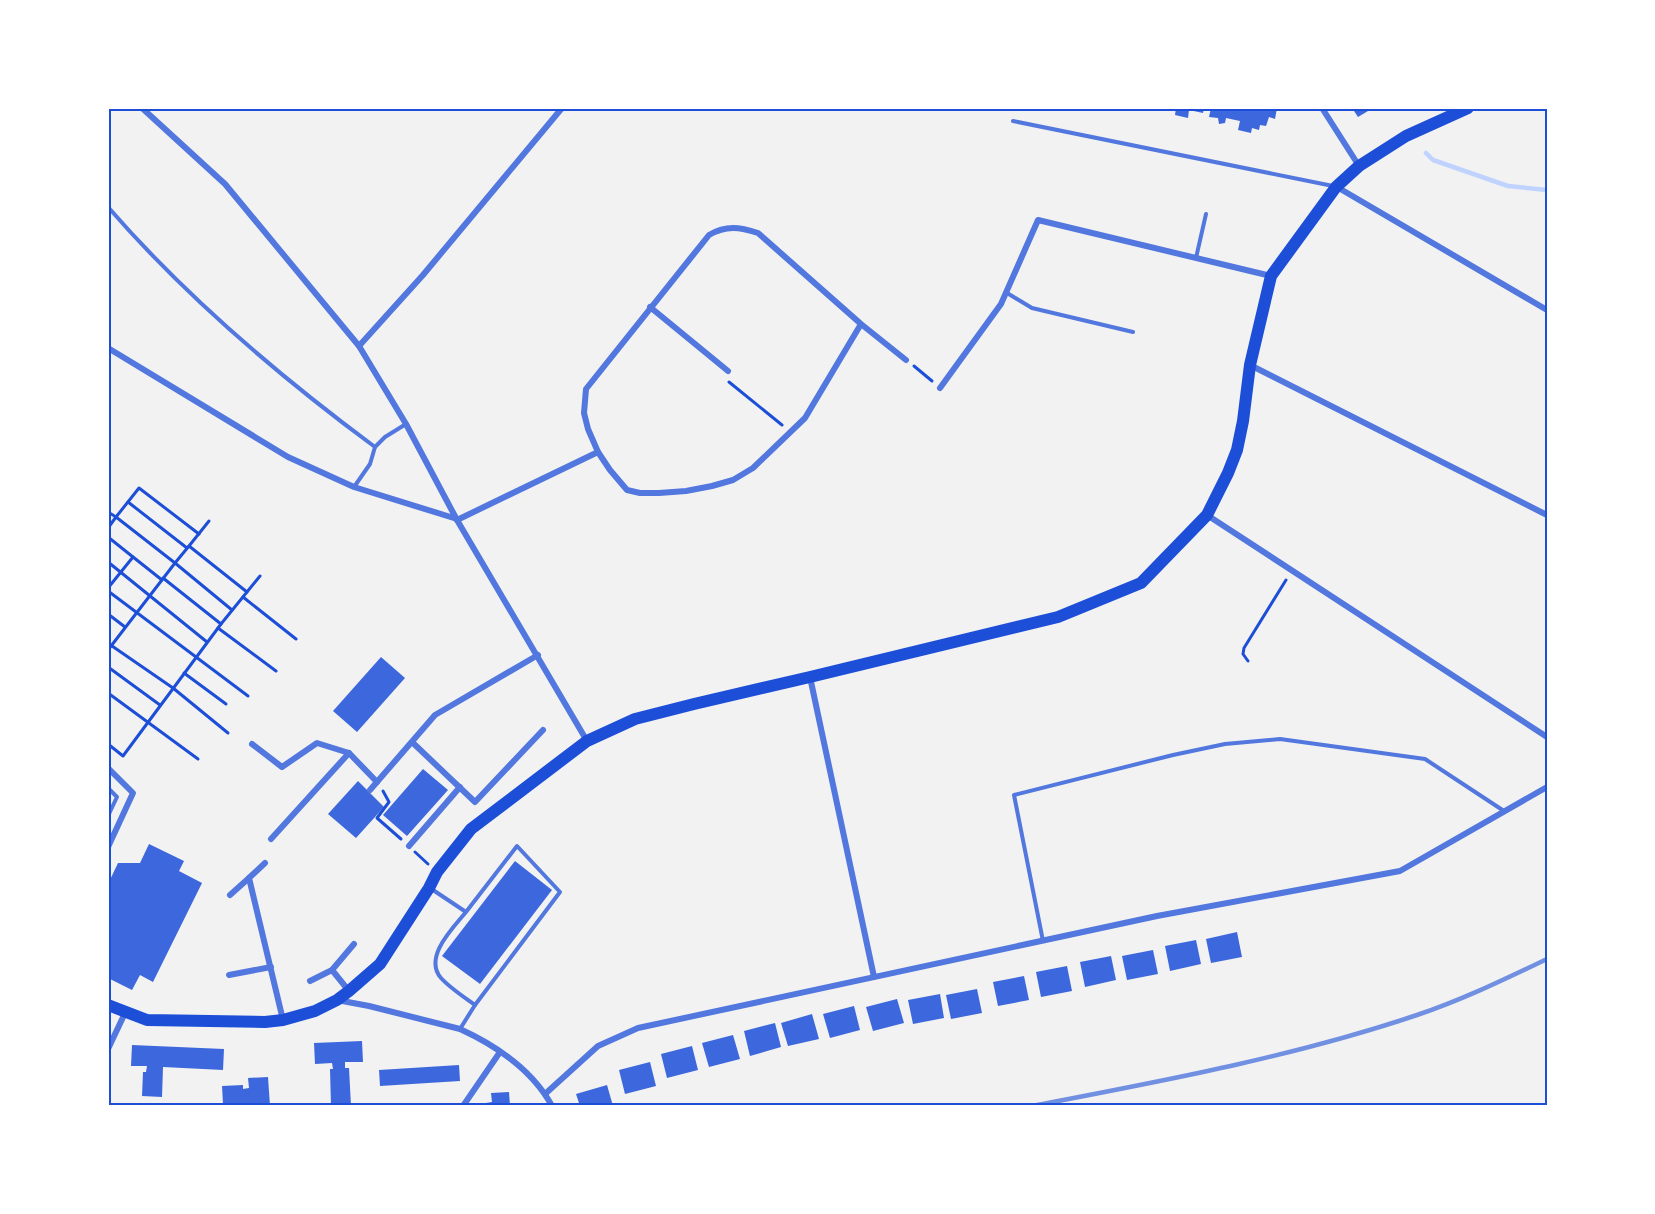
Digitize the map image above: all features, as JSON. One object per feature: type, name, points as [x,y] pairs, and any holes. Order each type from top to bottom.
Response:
[{"type":"main road","points":[[108,1005],[147,1020],[265,1022],[283,1020],[315,1011],[337,1000],[380,964],[437,872],[471,829],[587,741],[634,720],[694,704],[1058,617],[1141,583],[1207,515],[1228,473],[1237,450],[1250,365],[1271,276],[1336,187],[1359,166],[1406,136],[1468,108]]},
{"type":"street","points":[[142,108],[225,184],[359,346],[406,424],[457,520],[587,741]]},
{"type":"street","points":[[359,346],[423,275],[562,108]]},
{"type":"street","points":[[1322,108],[1359,166]]},
{"type":"street","points":[[1336,187],[1547,310]]},
{"type":"street","points":[[940,388],[1001,304],[1038,220],[1271,276]]},
{"type":"street","points":[[861,324],[805,418],[753,468],[733,480],[686,491],[640,493],[627,490],[598,452],[584,413],[586,389],[709,235],[719,229],[741,228],[758,233],[861,324],[906,360]]},
{"type":"street","points":[[650,307],[728,371]]},
{"type":"street","points":[[108,348],[288,457],[354,487],[457,520],[598,452]]},
{"type":"street","points":[[1250,365],[1547,516]]},
{"type":"street","points":[[1207,515],[1547,737]]},
{"type":"street","points":[[370,790],[435,715],[538,655]]},
{"type":"street","points":[[810,677],[874,977]]},
{"type":"street","points":[[412,742],[475,802],[543,730]]},
{"type":"street","points":[[252,744],[282,767],[317,743],[349,753],[377,782]]},
{"type":"street","points":[[271,839],[349,753]]},
{"type":"street","points":[[108,768],[133,793],[108,847]]},
{"type":"street","points":[[409,846],[459,787]]},
{"type":"street","points":[[545,1094],[598,1046],[638,1028],[1168,914],[1400,871],[1547,787]]},
{"type":"street","points":[[230,895],[265,863]]},
{"type":"street","points":[[249,878],[283,1020]]},
{"type":"street","points":[[310,981],[332,970],[354,944]]},
{"type":"street","points":[[229,975],[271,967]]},
{"type":"street","points":[[332,970],[349,991]]},
{"type":"street","points":[[337,1000],[460,1029],[522,1066],[552,1106]]},
{"type":"street","points":[[108,1050],[125,1013]]},
{"type":"street","points":[[463,1106],[500,1052]]},
{"type":"lane","points":[[1013,121],[1336,187]]},
{"type":"lane","points":[[108,207],[135,238],[214,316],[333,416],[375,447]]},
{"type":"lane","points":[[1196,258],[1206,214]]},
{"type":"lane","points":[[1006,292],[1032,308],[1133,332]]},
{"type":"lane","points":[[354,487],[370,464],[375,447],[385,437],[406,424]]},
{"type":"lane","points":[[1043,941],[1014,795],[1225,744],[1280,739],[1425,759],[1505,811]]},
{"type":"lane","points":[[108,788],[117,797],[108,816]]},
{"type":"lane","points":[[460,1029],[475,1005],[561,892],[517,846],[444,940],[435,958],[439,977],[475,1005]]},
{"type":"lane","points":[[429,888],[466,912]]},
{"type":"path","points":[[906,360],[940,388]]},
{"type":"path","points":[[728,371],[727,380],[790,432]]},
{"type":"path","points":[[108,528],[139,488],[199,534]]},
{"type":"path","points":[[128,502],[247,592]]},
{"type":"path","points":[[108,512],[176,563],[232,610]]},
{"type":"path","points":[[108,650],[209,521]]},
{"type":"path","points":[[108,537],[221,624]]},
{"type":"path","points":[[133,556],[108,590],[248,696]]},
{"type":"path","points":[[108,562],[207,642]]},
{"type":"path","points":[[1248,661],[1243,654],[1244,648],[1292,570]]},
{"type":"path","points":[[108,744],[123,756],[207,642],[260,576]]},
{"type":"path","points":[[243,597],[296,639]]},
{"type":"path","points":[[108,614],[125,627]]},
{"type":"path","points":[[218,628],[276,671]]},
{"type":"path","points":[[108,639],[228,733]]},
{"type":"path","points":[[108,667],[160,705]]},
{"type":"path","points":[[184,673],[226,704]]},
{"type":"path","points":[[108,693],[198,759]]},
{"type":"path","points":[[377,782],[389,802],[376,818],[437,872]]},
{"type":"building","points":[[1176,108],[1204,108],[1203,113],[1189,110],[1188,118],[1175,115]]},
{"type":"building","points":[[1211,108],[1277,108],[1275,119],[1269,117],[1266,126],[1260,125],[1259,130],[1252,128],[1251,133],[1238,130],[1240,121],[1226,118],[1225,123],[1219,124],[1218,118],[1209,117]]},
{"type":"building","points":[[1352,108],[1373,108],[1358,117]]},
{"type":"building","points":[[381,657],[405,678],[357,732],[333,711]]},
{"type":"building","points":[[423,769],[448,790],[407,836],[383,815]]},
{"type":"building","points":[[358,781],[384,807],[356,838],[328,814]]},
{"type":"building","points":[[149,844],[184,861],[179,871],[202,883],[153,982],[140,975],[132,990],[108,978],[108,884],[118,863],[140,863]]},
{"type":"building","points":[[515,861],[552,890],[480,984],[442,956]]},
{"type":"building","points":[[1237,932],[1242,957],[1211,963],[1206,939]]},
{"type":"building","points":[[1196,940],[1201,964],[1170,971],[1165,946]]},
{"type":"building","points":[[1153,950],[1158,974],[1127,980],[1122,956]]},
{"type":"building","points":[[1111,956],[1116,980],[1085,987],[1080,962]]},
{"type":"building","points":[[1067,966],[1072,991],[1041,997],[1036,972]]},
{"type":"building","points":[[1024,976],[1029,1000],[998,1006],[993,982]]},
{"type":"building","points":[[977,989],[982,1013],[951,1019],[946,995]]},
{"type":"building","points":[[940,994],[944,1018],[913,1024],[908,1000]]},
{"type":"building","points":[[897,999],[904,1023],[873,1031],[866,1007]]},
{"type":"building","points":[[854,1006],[860,1030],[830,1038],[823,1014]]},
{"type":"building","points":[[812,1014],[819,1039],[788,1046],[781,1023]]},
{"type":"building","points":[[775,1023],[781,1047],[750,1056],[744,1031]]},
{"type":"building","points":[[733,1035],[740,1059],[709,1067],[702,1043]]},
{"type":"building","points":[[362,1041],[363,1062],[345,1062],[345,1068],[349,1068],[351,1106],[331,1106],[330,1069],[333,1069],[332,1063],[315,1064],[314,1043]]},
{"type":"building","points":[[132,1045],[224,1049],[223,1070],[163,1067],[162,1097],[142,1096],[143,1072],[146,1072],[147,1066],[131,1066]]},
{"type":"building","points":[[692,1046],[698,1070],[667,1078],[661,1054]]},
{"type":"building","points":[[650,1062],[656,1086],[625,1094],[619,1070]]},
{"type":"building","points":[[459,1065],[460,1081],[380,1086],[379,1070]]},
{"type":"building","points":[[268,1077],[270,1106],[250,1106],[250,1103],[223,1104],[222,1086],[243,1085],[243,1089],[249,1088],[248,1078]]},
{"type":"building","points":[[607,1085],[613,1106],[580,1106],[576,1094]]},
{"type":"building","points":[[509,1092],[510,1106],[487,1106],[486,1103],[492,1102],[491,1093]]},
{"type":"waterway","points":[[1426,153],[1433,160],[1508,186],[1547,190]]},
{"type":"railway","points":[[1032,1106],[1275,1056],[1370,1030],[1450,1003],[1547,959]]}]
